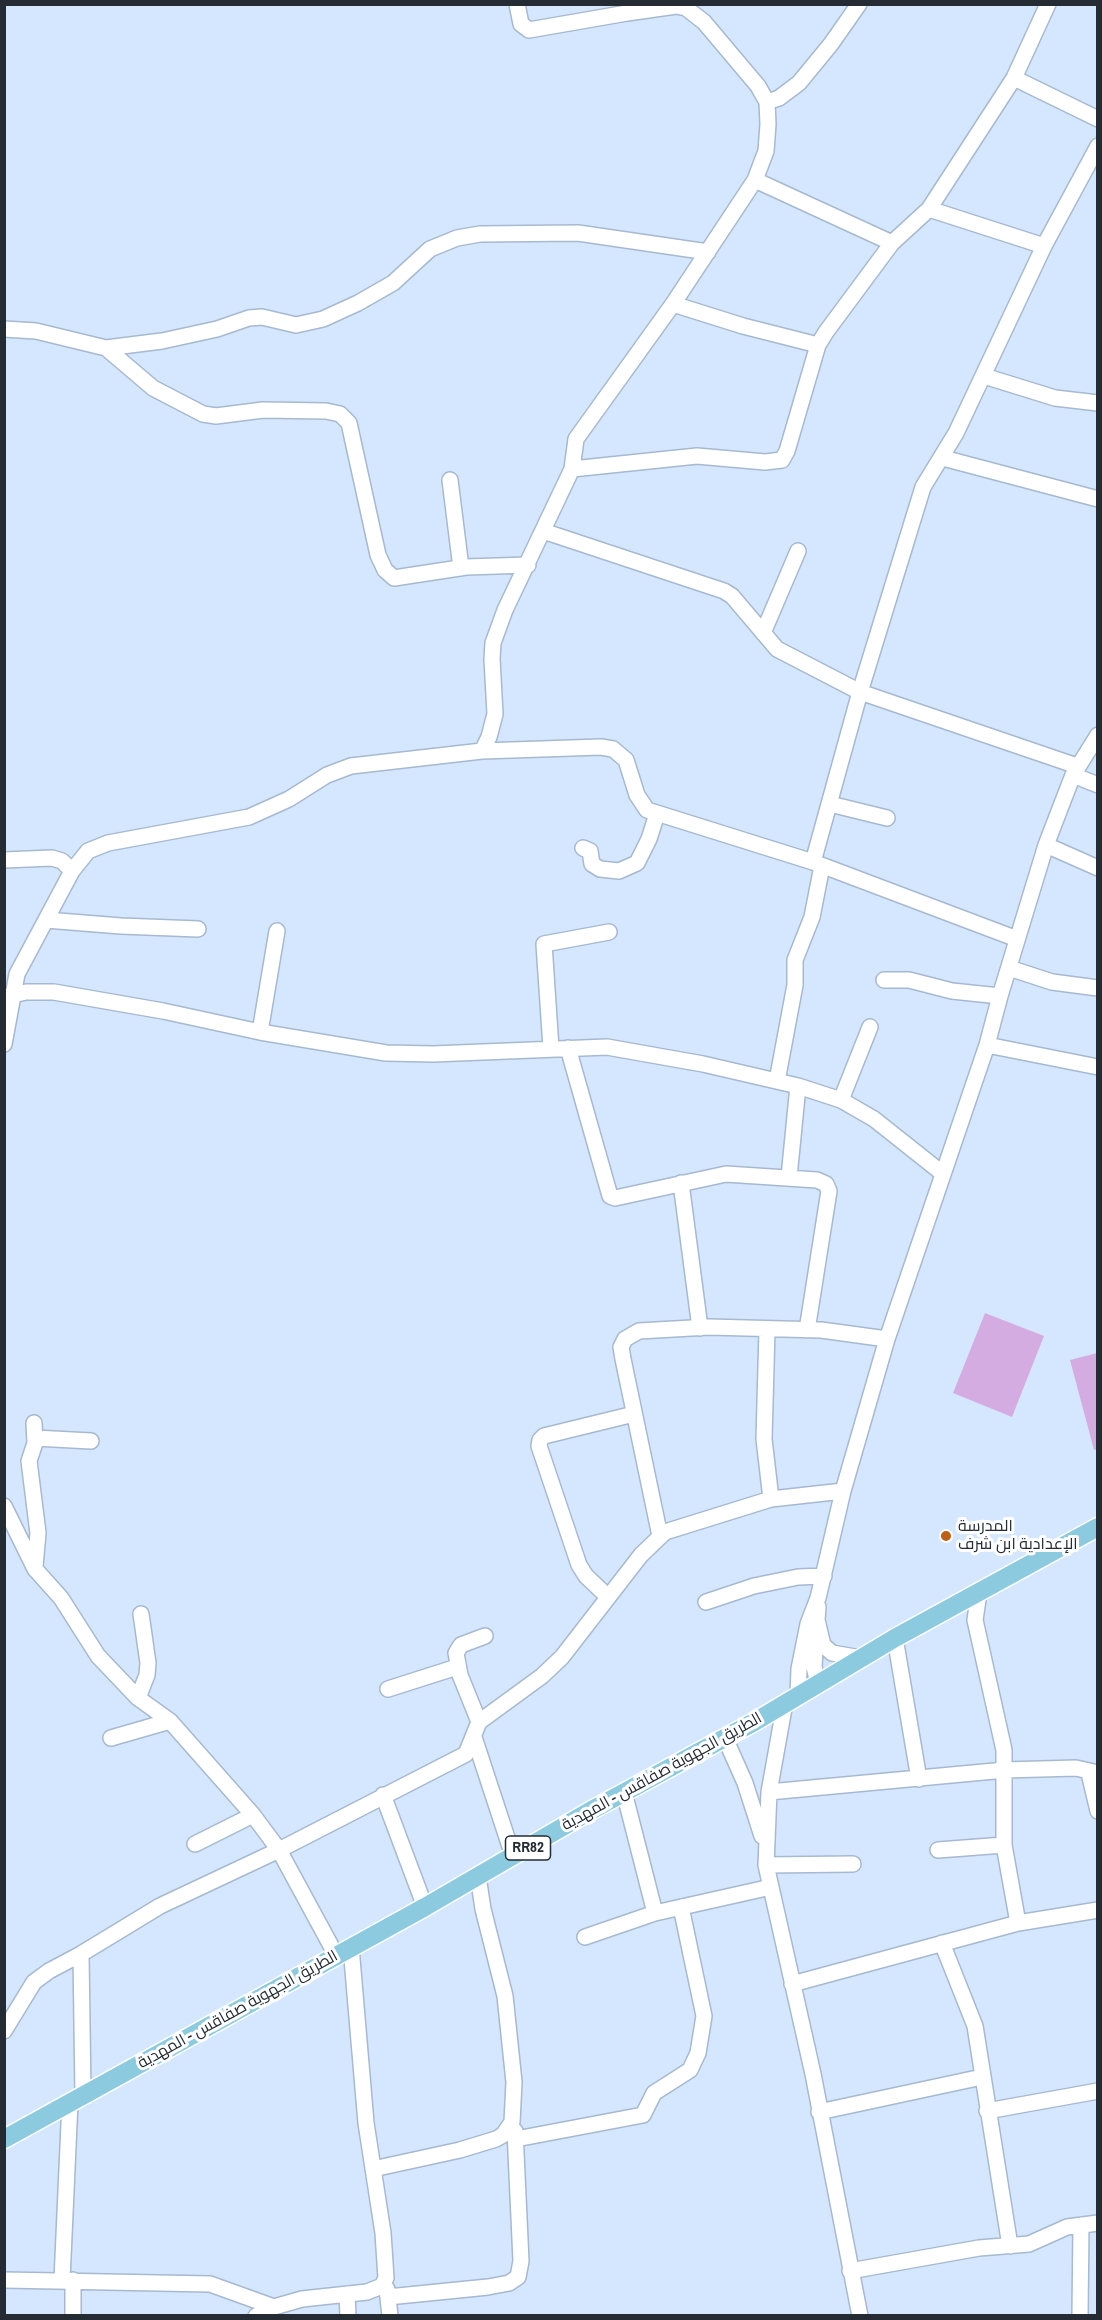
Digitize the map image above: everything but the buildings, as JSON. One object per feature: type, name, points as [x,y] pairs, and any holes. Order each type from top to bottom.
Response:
[{"type":"main road","name":"الطريق الجهوية صفاقس - المهدية","points":[[4,2139],[424,1907],[624,1792],[725,1738],[896,1638],[1098,1527]]},
{"type":"street","points":[[482,751],[493,726],[495,714],[493,643],[505,610],[572,469],[573,450],[583,426],[673,304],[708,252],[755,180],[766,151],[767,102],[758,86],[704,22],[686,8],[676,6],[627,12],[529,30],[521,24],[517,4]]},
{"type":"street","points":[[767,102],[790,92],[799,83],[831,44],[859,4]]},
{"type":"street","points":[[572,469],[697,456],[765,462],[782,460],[787,451],[818,345],[891,243],[929,209],[1014,78],[1048,4]]},
{"type":"street","points":[[1014,78],[1098,119]]},
{"type":"street","points":[[777,1081],[795,985],[795,960],[812,917],[817,864],[830,804],[860,692],[915,509],[931,473],[943,458],[984,376],[1044,246],[1098,147]]},
{"type":"street","points":[[755,180],[891,243]]},
{"type":"street","points":[[929,209],[1044,246]]},
{"type":"street","points":[[4,329],[36,331],[106,348],[162,341],[217,329],[249,318],[262,317],[296,325],[323,319],[358,303],[393,283],[430,249],[457,238],[480,234],[579,232],[708,252]]},
{"type":"street","points":[[673,304],[735,324],[818,345]]},
{"type":"street","points":[[106,348],[153,388],[203,414],[216,416],[263,410],[326,411],[340,414],[349,423],[375,544],[385,570],[394,578],[401,579],[461,568],[528,565]]},
{"type":"street","points":[[984,376],[1055,398],[1098,403]]},
{"type":"street","points":[[943,458],[1098,499]]},
{"type":"street","points":[[450,480],[461,568]]},
{"type":"street","points":[[543,531],[724,591],[732,596],[777,649],[860,692],[1075,771],[1098,785]]},
{"type":"street","points":[[763,633],[798,551]]},
{"type":"street","points":[[766,1857],[769,1792],[802,1648],[818,1598],[843,1491],[887,1339],[987,1045],[1046,844],[1075,771],[1098,735]]},
{"type":"street","points":[[4,1044],[9,997],[17,974],[80,858],[98,845],[242,819],[272,808],[327,775],[351,766],[482,751],[601,747],[613,749],[626,760],[641,804],[657,814],[817,864],[1017,939]]},
{"type":"street","points":[[830,804],[887,818]]},
{"type":"street","points":[[583,848],[590,851],[592,864],[600,869],[620,871],[636,863],[649,839],[657,814]]},
{"type":"street","points":[[1046,844],[1098,868]]},
{"type":"street","points":[[4,860],[52,858],[62,861],[72,871]]},
{"type":"street","points":[[46,920],[198,929]]},
{"type":"street","points":[[260,1032],[277,931]]},
{"type":"street","points":[[551,1048],[544,944],[609,932]]},
{"type":"street","points":[[1009,968],[1052,982],[1098,988]]},
{"type":"street","points":[[884,980],[909,980],[952,991],[1000,996]]},
{"type":"street","points":[[9,997],[26,992],[54,992],[163,1011],[260,1032],[386,1053],[433,1054],[607,1047],[633,1051],[777,1081],[841,1100],[874,1119],[942,1173]]},
{"type":"street","points":[[841,1100],[870,1027]]},
{"type":"street","points":[[987,1045],[1098,1067]]},
{"type":"street","points":[[568,1048],[610,1196],[615,1198],[726,1174],[822,1181],[829,1191],[807,1330]]},
{"type":"street","points":[[789,1177],[798,1086]]},
{"type":"street","points":[[681,1183],[700,1328]]},
{"type":"street","points":[[660,1536],[622,1352],[625,1339],[639,1331],[700,1328],[807,1330],[887,1339]]},
{"type":"street","points":[[767,1330],[764,1439],[771,1499]]},
{"type":"street","points":[[608,1597],[586,1576],[579,1565],[539,1446],[544,1436],[634,1414]]},
{"type":"street","points":[[35,1569],[38,1533],[29,1461],[35,1430],[91,1441]]},
{"type":"street","points":[[4,2031],[11,2009],[34,1982],[49,1971],[160,1906],[279,1850],[466,1754],[476,1730],[562,1657],[608,1597],[660,1536],[674,1527],[771,1499],[843,1491]]},
{"type":"street","points":[[4,1506],[35,1569],[61,1598],[98,1656],[138,1698],[170,1721],[253,1815],[279,1850],[344,1951],[383,2233],[390,2316]]},
{"type":"street","points":[[706,1602],[754,1586],[798,1577],[824,1576]]},
{"type":"street","points":[[979,1593],[975,1620],[1004,1750],[1004,1845],[1018,1923]]},
{"type":"street","points":[[818,1598],[814,1667],[818,1683]]},
{"type":"street","points":[[138,1698],[147,1676],[148,1663],[141,1614]]},
{"type":"street","points":[[817,1620],[823,1646],[832,1653],[861,1658]]},
{"type":"street","points":[[485,1636],[458,1647],[457,1667],[513,1856]]},
{"type":"street","points":[[896,1638],[919,1779]]},
{"type":"street","points":[[388,1689],[457,1667]]},
{"type":"street","points":[[111,1738],[170,1721]]},
{"type":"street","points":[[725,1738],[745,1783],[766,1857],[860,2316]]},
{"type":"street","points":[[769,1792],[1005,1770],[1076,1768],[1093,1773],[1098,1811]]},
{"type":"street","points":[[624,1792],[655,1913]]},
{"type":"street","points":[[383,1795],[424,1907]]},
{"type":"street","points":[[195,1844],[253,1815]]},
{"type":"street","points":[[938,1850],[1004,1845]]},
{"type":"street","points":[[766,1857],[853,1864]]},
{"type":"street","points":[[373,2169],[460,2150],[496,2139],[503,2135],[512,2122],[514,2082],[505,1996],[483,1909],[478,1876]]},
{"type":"street","points":[[585,1937],[655,1913],[771,1887]]},
{"type":"street","points":[[516,2139],[642,2115],[654,2093],[661,2086],[682,2078],[690,2070],[698,2052],[704,2016],[681,1907]]},
{"type":"street","points":[[792,1984],[1018,1923],[1098,1910]]},
{"type":"street","points":[[942,1943],[974,2020],[1010,2246]]},
{"type":"street","points":[[73,2316],[68,2280],[81,1954]]},
{"type":"street","points":[[819,2112],[982,2077]]},
{"type":"street","points":[[987,2111],[1098,2091]]},
{"type":"street","points":[[388,2296],[494,2286],[509,2283],[518,2277],[521,2261],[513,2111]]},
{"type":"street","points":[[850,2271],[979,2248],[1038,2242],[1060,2229],[1098,2223]]},
{"type":"street","points":[[1080,2316],[1081,2224]]},
{"type":"street","points":[[256,2316],[274,2307],[302,2299],[375,2290],[382,2286],[386,2278]]},
{"type":"street","points":[[4,2280],[210,2284],[274,2307]]},
{"type":"street","points":[[347,2294],[348,2316]]},
{"type":"shaded area","points":[[985,1313],[1044,1336],[1012,1417],[953,1393]]},
{"type":"shaded area","points":[[1097,1353],[1098,1449],[1094,1450],[1070,1360]]},
{"type":"place","name":"المدرسة الإعدادية ابن شرف","points":[[946,1536]]}]
